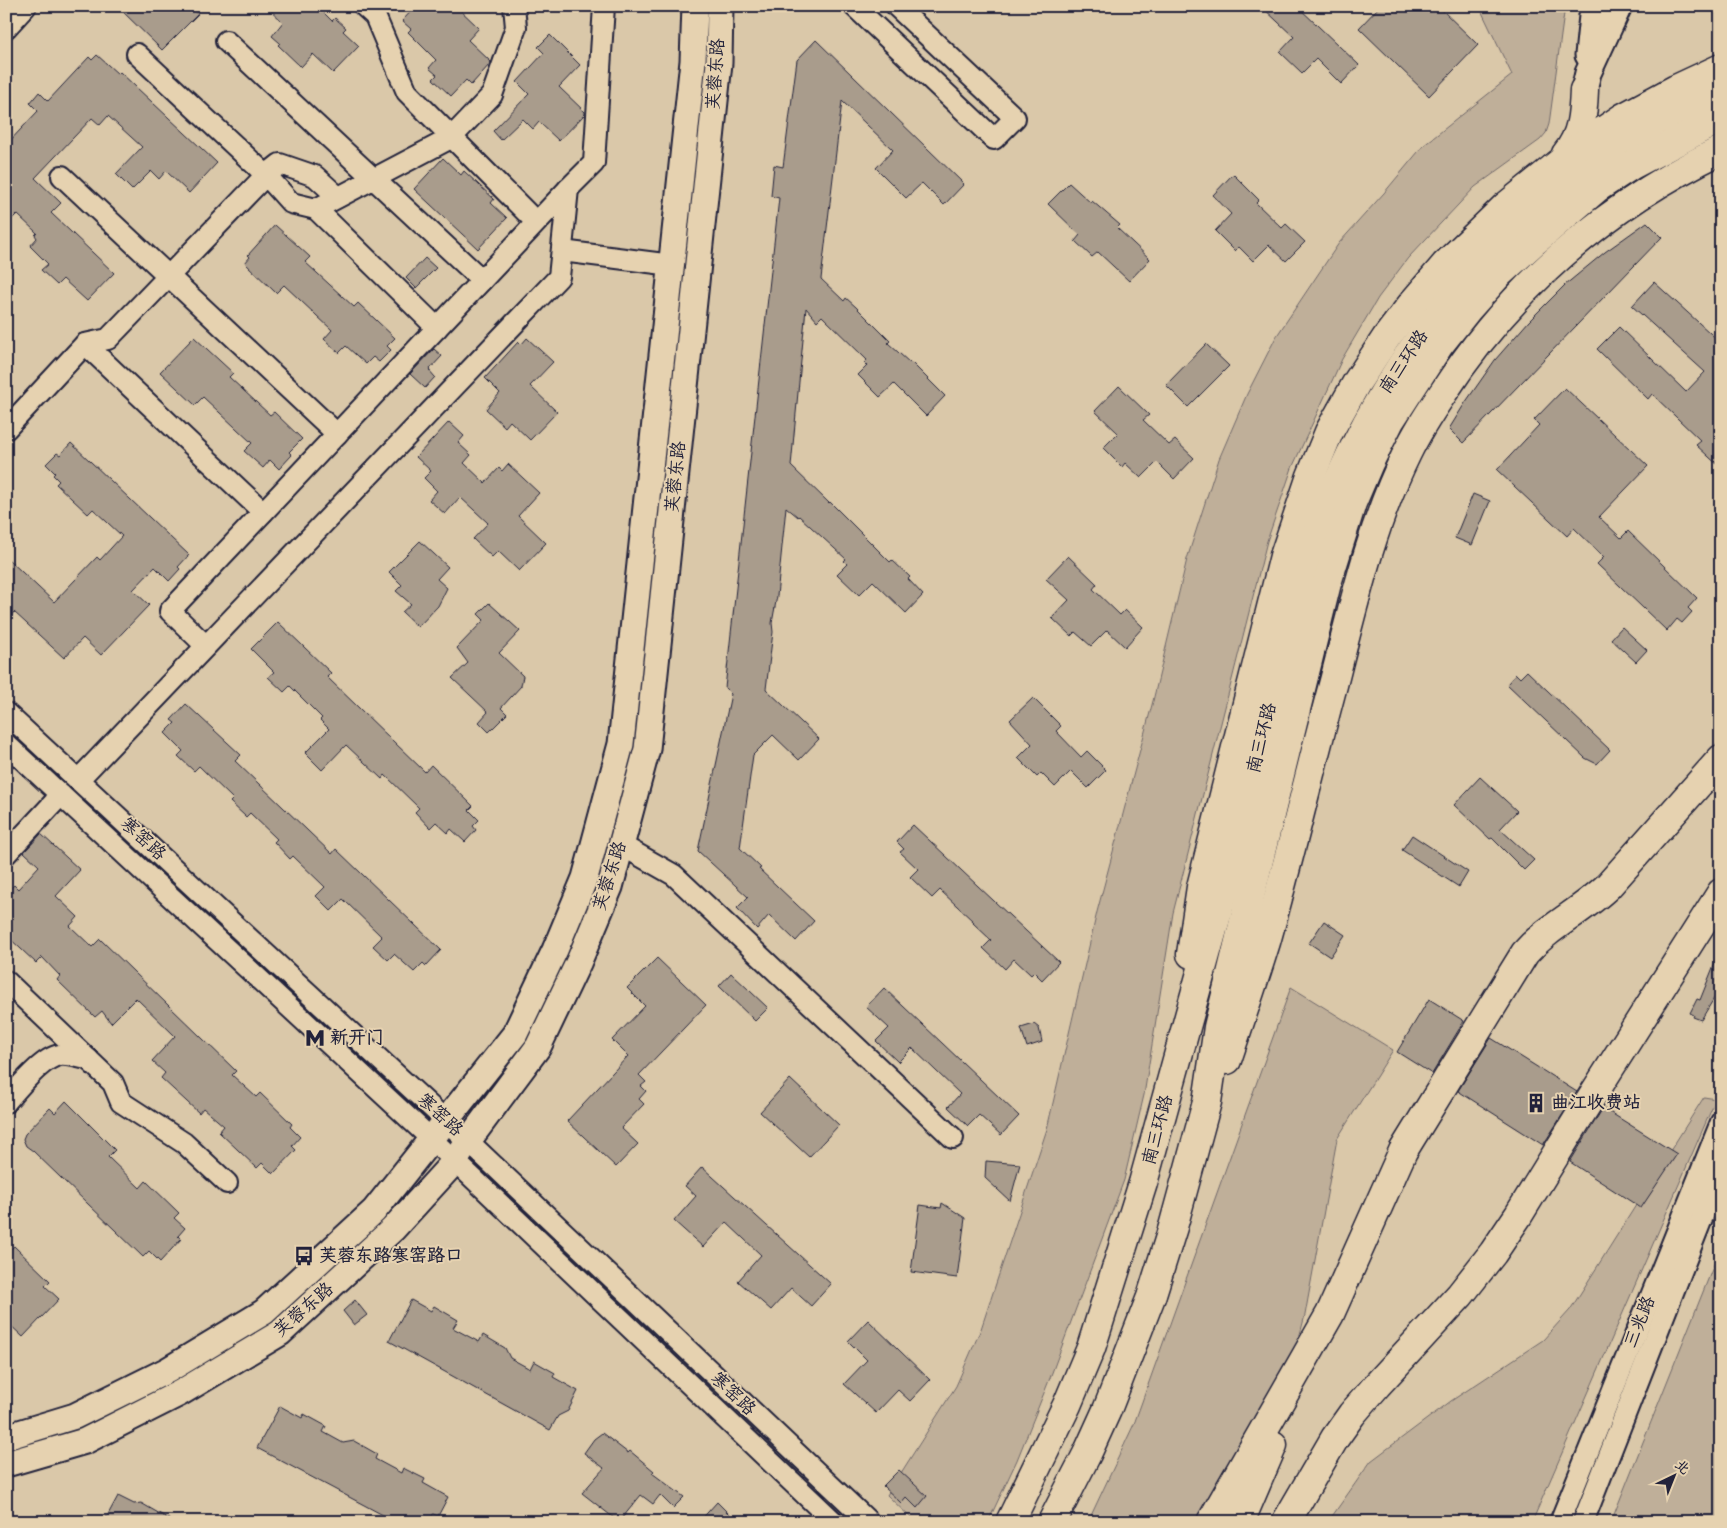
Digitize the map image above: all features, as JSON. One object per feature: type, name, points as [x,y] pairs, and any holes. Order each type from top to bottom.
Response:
[{"type":"highway","points":[[1170,1085],[1201,887],[1284,556],[1308,484],[1329,432],[1386,338],[1415,300],[1445,265],[1505,207],[1549,171],[1622,118],[1676,89],[1721,68]]},
{"type":"highway","points":[[1549,171],[1572,147],[1578,136],[1582,123],[1584,90]]},
{"type":"highway","name":"南三环路","points":[[1010,1522],[1067,1405],[1091,1348],[1143,1183],[1226,882],[1309,557],[1322,517],[1363,428],[1421,335],[1456,293],[1524,223],[1560,192],[1605,160],[1680,114],[1721,94]]},
{"type":"highway","name":"南三环路","points":[[1052,1522],[1107,1410],[1151,1296],[1173,1227],[1207,1102],[1218,1027],[1327,583],[1352,503],[1369,463],[1390,421],[1440,344],[1500,274],[1597,188],[1632,165],[1721,118]]},
{"type":"highway","points":[[1207,1102],[1222,1073],[1266,942],[1309,771],[1369,550],[1408,452],[1426,419],[1478,342],[1506,308],[1540,274],[1608,216],[1652,186],[1721,150]]},
{"type":"highway","points":[[1240,1522],[1318,1338],[1403,1151],[1525,953],[1538,939],[1596,897],[1608,886],[1721,758]]},
{"type":"highway","points":[[1286,1522],[1335,1438],[1352,1414],[1460,1295],[1493,1253],[1721,894]]},
{"type":"highway","points":[[1211,1522],[1318,1338]]},
{"type":"highway","points":[[1299,1522],[1335,1438]]},
{"type":"main road","name":"芙蓉东路","points":[[6,1437],[75,1416],[168,1370],[264,1312],[374,1211],[516,1034],[585,878],[622,744],[693,61],[695,6]]},
{"type":"main road","name":"芙蓉东路","points":[[6,1464],[84,1441],[180,1393],[280,1333],[393,1229],[462,1151],[538,1047],[579,961],[606,895],[647,749],[719,63],[720,6]]},
{"type":"main road","points":[[1584,90],[1593,6]]},
{"type":"main road","points":[[1584,90],[1588,73],[1619,6]]},
{"type":"street","points":[[6,28],[26,6]]},
{"type":"street","points":[[316,209],[451,138],[492,95],[516,27],[514,6]]},
{"type":"street","points":[[206,646],[170,611],[536,222],[594,163],[604,6]]},
{"type":"street","points":[[854,6],[994,139],[1015,118],[896,6]]},
{"type":"street","points":[[375,10],[407,92],[536,222]]},
{"type":"street","points":[[226,41],[482,280]]},
{"type":"street","points":[[137,54],[266,175],[291,203],[316,209],[437,328]]},
{"type":"street","points":[[6,429],[85,344],[108,339],[266,175],[280,164],[315,176],[338,197]]},
{"type":"street","points":[[62,176],[337,434]]},
{"type":"street","points":[[78,780],[559,277],[568,189]]},
{"type":"street","points":[[562,251],[672,265]]},
{"type":"street","points":[[85,344],[263,512]]},
{"type":"street","name":"寒窑路","points":[[6,713],[78,780],[438,1130]]},
{"type":"street","name":"寒窑路","points":[[6,744],[462,1151],[869,1522]]},
{"type":"street","points":[[6,854],[61,795]]},
{"type":"street","points":[[621,845],[674,875],[953,1138]]},
{"type":"street","points":[[6,981],[113,1083],[121,1102],[184,1142],[227,1183]]},
{"type":"street","points":[[6,1102],[20,1085],[42,1065],[59,1055],[88,1059]]},
{"type":"street","name":"三兆路","points":[[1560,1522],[1721,1122]]},
{"type":"street","name":"寒窑路","points":[[462,1151],[834,1522]]},
{"type":"street","name":"三兆路","points":[[1583,1522],[1721,1170]]},
{"type":"shaded area","points":[[1479,6],[1565,6],[1549,124],[1546,133],[1540,140],[1475,187],[1408,258],[1378,298],[1342,359],[1292,468],[1267,541],[1173,913],[1144,1095],[1124,1180],[1050,1378],[1017,1460],[988,1522],[915,1522],[887,1495],[956,1386],[981,1329],[1047,1129],[1097,912],[1153,701],[1187,559],[1219,459],[1247,394],[1276,337],[1339,243],[1423,146],[1512,75]]},
{"type":"shaded area","points":[[1291,987],[1393,1050],[1337,1139],[1305,1315],[1291,1369],[1238,1522],[1088,1522],[1134,1424]]},
{"type":"shaded area","points":[[1704,1097],[1716,1099],[1532,1522],[1328,1522],[1371,1461],[1451,1401],[1543,1340],[1570,1310]]},
{"type":"shaded area","points":[[1721,1247],[1721,1522],[1611,1522]]},
{"type":"building","points":[[117,6],[190,6],[198,14],[162,50]]},
{"type":"building","points":[[266,6],[317,6],[332,21],[335,18],[346,28],[343,31],[359,46],[333,73],[313,54],[301,67],[278,45],[280,43],[272,36],[283,22]]},
{"type":"building","points":[[416,6],[456,6],[479,28],[468,40],[491,62],[471,85],[466,80],[451,96],[433,79],[437,75],[429,68],[436,60],[408,32],[411,29],[402,21]]},
{"type":"building","points":[[1261,6],[1297,6],[1359,65],[1341,84],[1316,59],[1302,73],[1280,52],[1294,37]]},
{"type":"building","points":[[1380,6],[1438,6],[1478,45],[1429,96],[1359,28]]},
{"type":"building","points":[[550,35],[580,65],[559,87],[585,114],[559,141],[539,122],[533,129],[523,119],[501,140],[493,131],[529,94],[517,82],[544,53],[538,47]]},
{"type":"building","points":[[816,40],[964,184],[944,205],[922,183],[906,198],[876,168],[893,150],[842,101],[821,279],[844,301],[846,298],[856,307],[890,341],[888,343],[911,362],[945,396],[926,416],[894,384],[880,397],[858,375],[867,366],[864,363],[867,360],[822,316],[817,321],[806,308],[791,466],[890,562],[892,560],[910,577],[908,579],[923,595],[906,613],[873,581],[859,595],[837,574],[847,564],[844,561],[846,559],[799,516],[786,507],[766,689],[819,739],[799,760],[773,735],[753,755],[740,848],[761,868],[759,869],[814,921],[796,941],[769,915],[757,929],[737,908],[748,897],[698,851],[731,694],[725,688],[779,198],[771,196],[774,165],[783,167],[797,60]]},
{"type":"building","points":[[97,55],[118,74],[120,72],[217,163],[189,193],[166,171],[159,179],[151,171],[132,190],[116,174],[142,147],[108,116],[100,125],[92,118],[35,178],[61,203],[51,213],[114,273],[87,301],[63,279],[57,285],[41,270],[48,264],[30,246],[37,238],[35,235],[37,233],[17,214],[6,225],[6,145],[38,111],[30,103],[39,92],[48,101],[89,57],[92,60]]},
{"type":"building","points":[[443,158],[461,175],[464,171],[494,199],[491,203],[507,218],[478,249],[414,189]]},
{"type":"building","points":[[1233,174],[1259,200],[1256,203],[1282,228],[1286,224],[1305,242],[1286,261],[1269,245],[1253,261],[1239,247],[1235,251],[1215,231],[1231,214],[1213,195]]},
{"type":"building","points":[[1069,183],[1120,225],[1117,228],[1150,259],[1129,281],[1098,252],[1092,257],[1075,241],[1080,235],[1048,204]]},
{"type":"building","points":[[1647,222],[1662,237],[1463,443],[1449,429],[1495,360],[1529,321],[1565,285],[1605,252]]},
{"type":"building","points":[[275,225],[310,257],[305,262],[354,307],[358,303],[395,338],[387,346],[391,350],[379,362],[373,357],[366,364],[346,346],[339,353],[324,339],[332,330],[284,285],[276,293],[245,263],[250,257],[248,255]]},
{"type":"building","points":[[425,258],[436,268],[416,288],[406,278]]},
{"type":"building","points":[[1654,282],[1721,343],[1721,468],[1696,445],[1701,441],[1652,394],[1648,399],[1597,349],[1619,327],[1686,392],[1705,372],[1632,306]]},
{"type":"building","points":[[194,337],[233,373],[229,377],[270,415],[274,412],[302,439],[289,452],[292,455],[279,469],[270,460],[263,468],[244,451],[252,443],[203,397],[195,405],[160,372]]},
{"type":"building","points":[[527,338],[553,362],[530,386],[557,412],[530,440],[510,421],[505,427],[486,409],[500,393],[485,378],[518,342],[521,345]]},
{"type":"building","points":[[1206,344],[1229,366],[1188,407],[1166,385]]},
{"type":"building","points":[[434,349],[442,356],[429,370],[435,377],[425,388],[410,374]]},
{"type":"building","points":[[1119,386],[1149,415],[1143,420],[1169,445],[1175,440],[1194,458],[1174,479],[1157,462],[1141,478],[1125,463],[1122,467],[1103,448],[1118,433],[1095,411]]},
{"type":"building","points":[[1565,388],[1648,466],[1599,517],[1621,538],[1628,531],[1697,598],[1688,608],[1692,612],[1682,623],[1677,619],[1667,631],[1597,564],[1604,557],[1574,528],[1567,536],[1497,470],[1539,425],[1534,420]]},
{"type":"building","points":[[449,422],[464,436],[458,443],[471,455],[464,463],[485,483],[499,468],[502,471],[508,464],[539,493],[518,516],[546,543],[519,571],[498,551],[492,557],[473,539],[488,523],[460,497],[445,514],[429,500],[437,491],[424,478],[431,471],[416,457]]},
{"type":"building","points":[[71,443],[189,555],[169,581],[155,567],[133,590],[149,605],[101,655],[83,638],[64,658],[14,612],[6,621],[6,557],[54,602],[97,557],[100,560],[122,536],[93,509],[88,514],[56,484],[59,481],[53,475],[55,473],[46,464],[57,453],[60,455]]},
{"type":"building","points":[[1473,494],[1490,501],[1472,545],[1455,538]]},
{"type":"building","points":[[420,541],[448,567],[437,579],[447,588],[438,606],[418,627],[402,612],[411,604],[396,591],[402,585],[389,572]]},
{"type":"building","points":[[1068,556],[1097,584],[1093,589],[1120,615],[1125,610],[1143,627],[1125,647],[1107,630],[1091,646],[1075,632],[1071,636],[1052,618],[1069,600],[1046,579]]},
{"type":"building","points":[[489,603],[520,631],[499,653],[523,676],[521,686],[501,708],[507,714],[489,732],[479,722],[488,712],[452,678],[468,663],[457,648],[484,620],[478,614]]},
{"type":"building","points":[[278,622],[331,673],[327,677],[425,772],[431,765],[473,806],[469,810],[479,820],[473,826],[476,830],[465,842],[451,829],[448,833],[436,822],[430,828],[415,812],[419,808],[385,775],[382,779],[346,745],[322,770],[305,753],[329,729],[320,720],[322,718],[290,686],[284,692],[268,677],[274,672],[251,649]]},
{"type":"building","points":[[1622,627],[1647,650],[1636,662],[1611,639]]},
{"type":"building","points":[[1527,671],[1610,750],[1597,764],[1585,758],[1507,684],[1516,674],[1520,678]]},
{"type":"building","points":[[1033,698],[1061,726],[1056,731],[1081,757],[1087,751],[1106,770],[1088,788],[1071,771],[1055,787],[1041,773],[1037,777],[1018,758],[1032,744],[1010,720]]},
{"type":"building","points":[[186,704],[241,755],[235,761],[332,854],[336,849],[441,950],[426,966],[423,963],[414,972],[394,954],[388,960],[373,946],[382,937],[343,899],[331,911],[316,896],[325,887],[293,856],[290,859],[274,842],[277,839],[250,813],[246,817],[230,802],[233,799],[199,766],[194,771],[178,756],[183,751],[165,733],[175,723],[171,720]]},
{"type":"building","points":[[1480,777],[1517,811],[1500,829],[1534,860],[1524,870],[1492,838],[1490,839],[1454,805]]},
{"type":"building","points":[[913,825],[1059,962],[1042,980],[1034,972],[1031,975],[1014,959],[1005,969],[983,948],[991,940],[974,922],[940,890],[932,898],[910,877],[918,869],[900,852],[904,849],[897,842]]},
{"type":"building","points":[[41,834],[80,870],[56,896],[78,917],[70,926],[92,947],[100,939],[236,1071],[232,1075],[256,1097],[260,1093],[292,1124],[290,1127],[300,1137],[292,1146],[296,1150],[273,1174],[262,1163],[257,1168],[219,1132],[224,1126],[203,1108],[199,1113],[161,1078],[165,1073],[152,1061],[175,1036],[136,998],[111,1023],[102,1011],[95,1017],[57,980],[60,976],[42,957],[36,963],[6,935],[6,892],[14,885],[18,889],[39,866],[24,852]]},
{"type":"building","points":[[1412,835],[1468,872],[1459,887],[1402,850]]},
{"type":"building","points":[[1324,921],[1345,935],[1330,957],[1309,943]]},
{"type":"building","points":[[1720,950],[1721,997],[1716,995],[1701,1020],[1693,1017],[1694,1015],[1690,1013],[1697,999],[1700,1000]]},
{"type":"building","points":[[657,958],[706,1005],[639,1075],[646,1082],[641,1086],[646,1091],[639,1099],[644,1104],[621,1128],[638,1144],[616,1167],[567,1121],[628,1056],[612,1040],[645,1006],[627,988]]},
{"type":"building","points":[[731,973],[768,1008],[755,1021],[719,986]]},
{"type":"building","points":[[884,988],[1019,1116],[1001,1135],[979,1115],[968,1126],[948,1107],[960,1094],[912,1048],[898,1062],[876,1041],[889,1028],[866,1007]]},
{"type":"building","points":[[1429,999],[1464,1021],[1432,1074],[1397,1052]]},
{"type":"building","points":[[1034,1024],[1039,1028],[1042,1042],[1027,1047],[1021,1028]]},
{"type":"building","points":[[1491,1038],[1577,1092],[1543,1145],[1458,1091]]},
{"type":"building","points":[[790,1079],[839,1125],[809,1157],[760,1112]]},
{"type":"building","points":[[66,1101],[115,1150],[108,1157],[140,1188],[146,1181],[179,1213],[174,1218],[185,1228],[178,1236],[181,1239],[160,1262],[149,1251],[143,1257],[26,1146],[23,1139],[25,1134],[50,1108],[55,1113]]},
{"type":"building","points":[[1603,1108],[1677,1154],[1641,1208],[1570,1162]]},
{"type":"building","points":[[986,1161],[1020,1164],[1010,1201],[985,1178]]},
{"type":"building","points":[[702,1167],[831,1284],[811,1306],[791,1288],[771,1310],[738,1281],[761,1255],[726,1222],[703,1247],[674,1221],[696,1196],[685,1186]]},
{"type":"building","points":[[942,1203],[965,1218],[957,1278],[911,1272],[920,1205],[941,1208]]},
{"type":"building","points":[[14,1246],[50,1281],[45,1286],[59,1299],[23,1337],[6,1321],[6,1254]]},
{"type":"building","points":[[355,1300],[367,1315],[354,1325],[343,1311]]},
{"type":"building","points":[[411,1300],[431,1311],[434,1306],[458,1320],[453,1328],[479,1342],[483,1335],[505,1348],[510,1358],[530,1369],[534,1361],[555,1373],[553,1377],[578,1391],[568,1411],[558,1416],[550,1430],[389,1341]]},
{"type":"building","points":[[868,1320],[930,1380],[910,1401],[898,1390],[876,1413],[844,1384],[867,1360],[848,1341]]},
{"type":"building","points":[[280,1406],[302,1418],[304,1414],[326,1426],[323,1432],[343,1443],[354,1441],[377,1454],[375,1459],[401,1473],[403,1468],[425,1479],[423,1483],[448,1497],[438,1516],[433,1514],[429,1522],[396,1522],[257,1448]]},
{"type":"building","points":[[602,1433],[628,1453],[630,1451],[654,1471],[652,1473],[684,1497],[673,1508],[660,1495],[653,1504],[641,1495],[619,1522],[582,1493],[604,1468],[584,1453],[594,1439]]},
{"type":"building","points":[[899,1470],[927,1496],[917,1508],[906,1497],[901,1503],[883,1486]]},
{"type":"building","points":[[118,1496],[134,1504],[141,1503],[174,1522],[104,1522]]},
{"type":"building","points":[[717,1502],[737,1522],[699,1522]]},
{"type":"place","name":"新开门","points":[[315,1038]]},
{"type":"place","name":"曲江收费站","points":[[1536,1103]]},
{"type":"place","name":"芙蓉东路寒窑路口","points":[[304,1256]]}]
